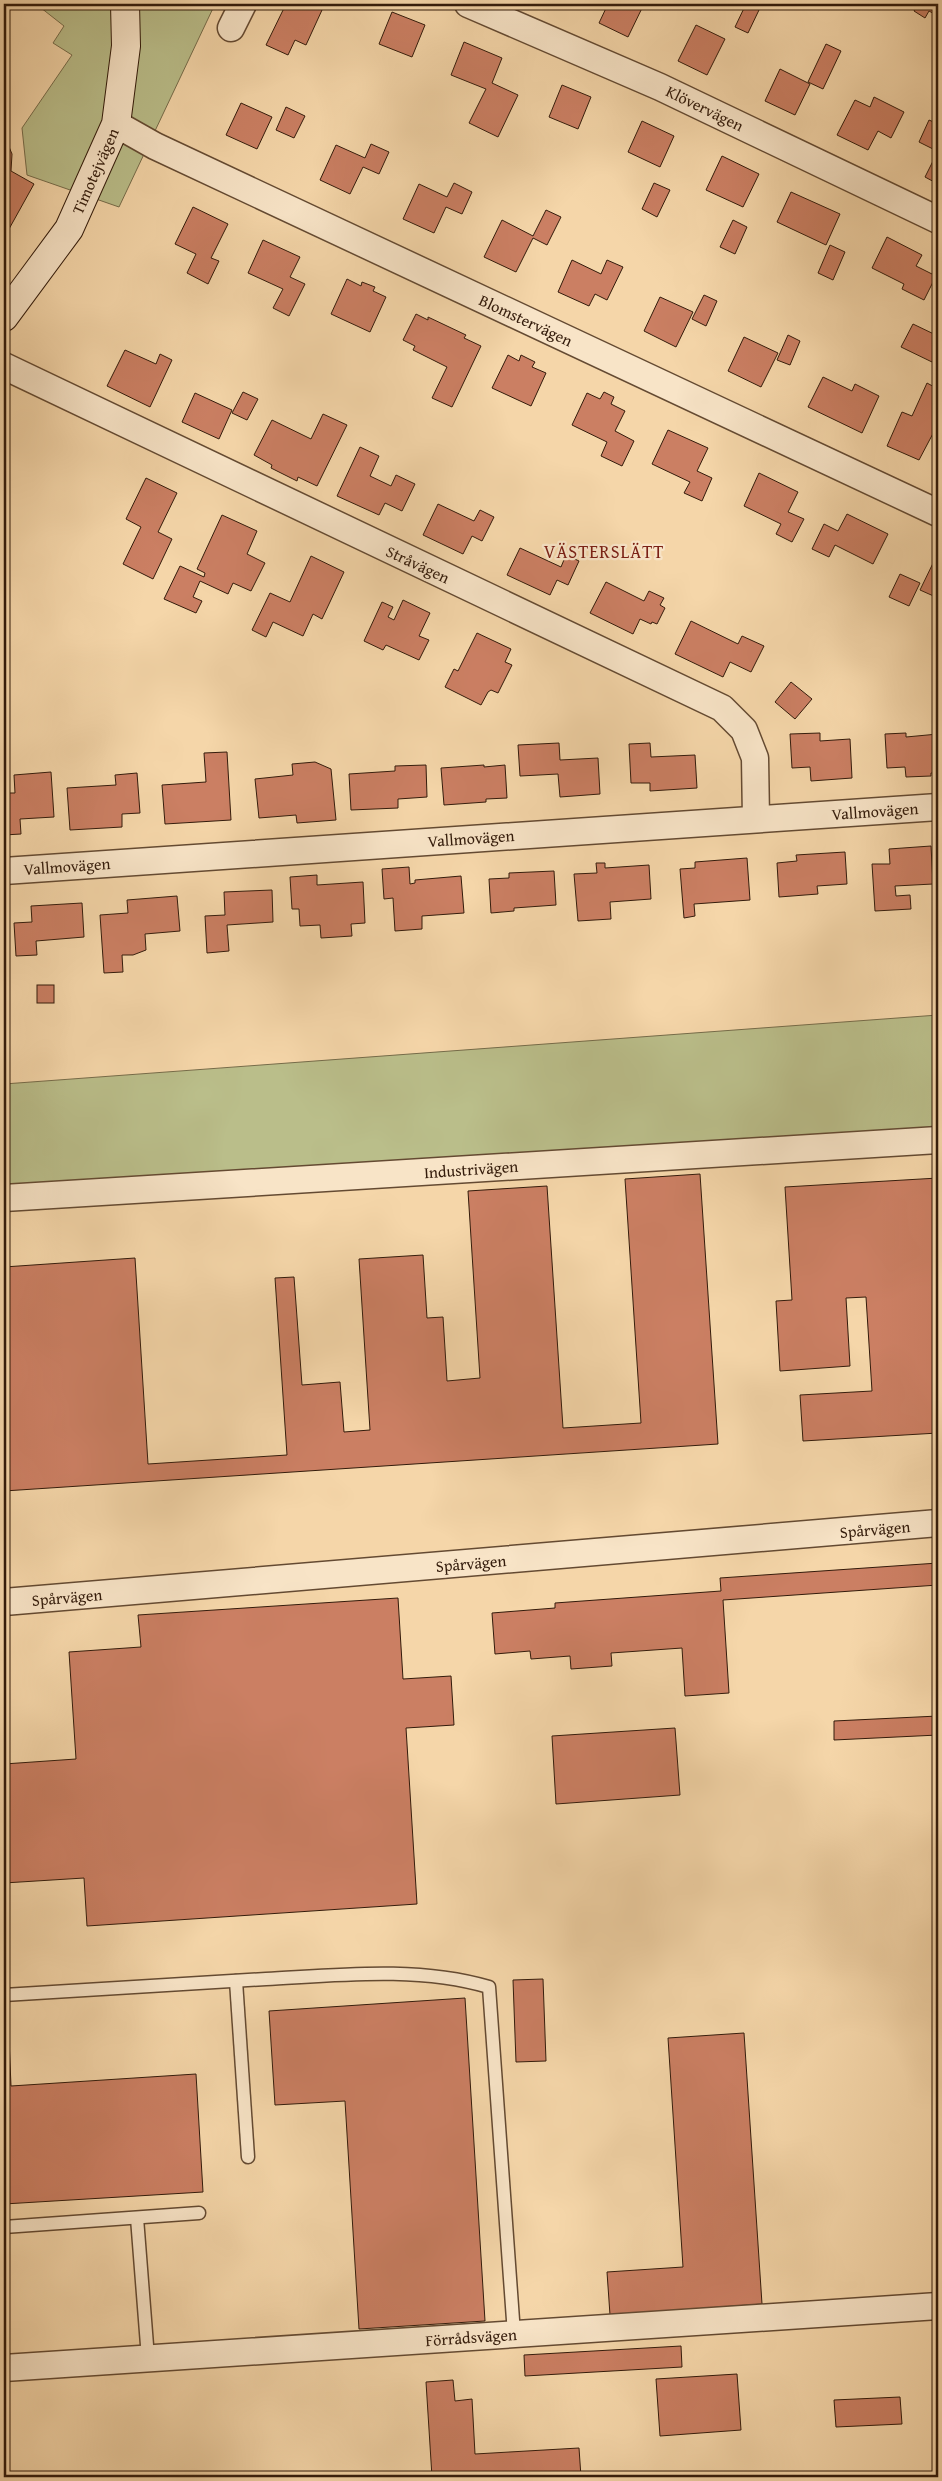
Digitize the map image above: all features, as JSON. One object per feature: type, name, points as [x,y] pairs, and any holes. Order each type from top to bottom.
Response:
[{"type":"street","name":"Timotejvägen","points":[[4,317],[69,229],[116,124],[126,46],[125,4]]},
{"type":"street","points":[[231,28],[244,4]]},
{"type":"street","name":"Klövervägen","points":[[468,4],[660,86],[938,220]]},
{"type":"street","name":"Blomstervägen","points":[[116,124],[155,146],[938,514]]},
{"type":"street","name":"Stråvägen","points":[[4,366],[722,708],[744,730],[755,758],[756,819]]},
{"type":"street","name":"Vallmovägen","points":[[4,871],[938,807]]},
{"type":"street","name":"Industrivägen","points":[[4,1198],[938,1140]]},
{"type":"street","name":"Spårvägen","points":[[4,1602],[938,1523]]},
{"type":"street","name":"Förrådsvägen","points":[[4,2368],[938,2306]]},
{"type":"lane","points":[[4,1995],[349,1975],[412,1975],[467,1981],[489,1987],[514,2334]]},
{"type":"lane","points":[[236,1981],[248,2157]]},
{"type":"lane","points":[[4,2227],[199,2213]]},
{"type":"lane","points":[[136,2218],[148,2358]]},
{"type":"green space","points":[[36,4],[215,4],[119,207],[27,175],[22,128],[72,55],[53,43],[64,26]]},
{"type":"green space","points":[[938,1015],[938,1140],[4,1198],[4,1084]]},
{"type":"building","points":[[286,4],[309,4],[322,10],[306,45],[295,40],[288,55],[266,45]]},
{"type":"building","points":[[608,4],[644,4],[628,37],[599,23]]},
{"type":"building","points":[[746,4],[759,10],[748,33],[735,27]]},
{"type":"building","points":[[915,4],[938,4],[938,16],[929,11],[925,18],[914,11],[917,5]]},
{"type":"building","points":[[392,12],[425,25],[412,57],[379,44]]},
{"type":"building","points":[[696,25],[725,39],[707,75],[678,61]]},
{"type":"building","points":[[464,42],[502,58],[492,83],[518,95],[498,137],[469,123],[486,89],[451,75]]},
{"type":"building","points":[[826,44],[841,51],[823,89],[808,82]]},
{"type":"building","points":[[780,69],[810,84],[795,115],[765,101]]},
{"type":"building","points":[[562,85],[591,97],[578,129],[549,117]]},
{"type":"building","points":[[874,97],[904,112],[891,138],[878,131],[868,150],[837,135],[855,100],[870,107]]},
{"type":"building","points":[[241,103],[272,117],[257,149],[226,135]]},
{"type":"building","points":[[286,107],[305,116],[294,138],[276,130]]},
{"type":"building","points":[[929,120],[938,124],[938,143],[935,150],[919,142]]},
{"type":"building","points":[[642,121],[674,136],[660,167],[628,152]]},
{"type":"building","points":[[4,135],[12,154],[11,171],[34,184],[4,238]]},
{"type":"building","points":[[371,144],[389,152],[379,174],[363,167],[350,194],[320,180],[336,145],[365,158]]},
{"type":"building","points":[[938,151],[938,184],[925,177]]},
{"type":"building","points":[[722,156],[759,174],[743,207],[706,190]]},
{"type":"building","points":[[454,183],[472,192],[462,214],[446,207],[434,233],[403,219],[419,184],[447,197]]},
{"type":"building","points":[[654,183],[670,190],[657,217],[642,209]]},
{"type":"building","points":[[791,192],[840,214],[826,245],[777,222]]},
{"type":"building","points":[[193,207],[228,224],[211,258],[219,261],[208,284],[187,273],[196,254],[175,244]]},
{"type":"building","points":[[546,210],[561,217],[547,245],[533,238],[516,272],[484,257],[502,220],[533,236]]},
{"type":"building","points":[[733,220],[747,227],[735,254],[720,247]]},
{"type":"building","points":[[887,237],[922,255],[916,266],[936,276],[924,300],[902,289],[904,284],[872,268]]},
{"type":"building","points":[[263,240],[300,257],[290,277],[305,284],[289,316],[273,308],[283,289],[248,273]]},
{"type":"building","points":[[830,245],[845,252],[833,280],[818,273]]},
{"type":"building","points":[[572,260],[601,274],[607,260],[623,267],[607,300],[595,294],[589,306],[558,292]]},
{"type":"building","points":[[347,279],[361,286],[362,282],[375,287],[373,291],[386,297],[370,332],[331,314]]},
{"type":"building","points":[[704,295],[717,301],[706,326],[692,319]]},
{"type":"building","points":[[660,297],[693,312],[676,347],[644,331]]},
{"type":"building","points":[[416,314],[428,320],[428,317],[466,335],[464,338],[481,346],[452,407],[432,398],[447,367],[413,350],[415,346],[403,340]]},
{"type":"building","points":[[913,324],[938,336],[938,351],[932,362],[901,347]]},
{"type":"building","points":[[788,335],[800,341],[790,365],[777,360]]},
{"type":"building","points":[[744,337],[778,353],[761,387],[728,371]]},
{"type":"building","points":[[125,350],[156,364],[160,354],[172,360],[150,407],[107,386]]},
{"type":"building","points":[[508,355],[519,361],[521,355],[535,362],[532,367],[546,373],[531,406],[492,388]]},
{"type":"building","points":[[823,377],[852,391],[855,384],[879,396],[862,433],[808,407]]},
{"type":"building","points":[[927,383],[938,389],[938,424],[919,460],[887,446],[902,412],[912,416]]},
{"type":"building","points":[[243,392],[258,399],[247,420],[232,413]]},
{"type":"building","points":[[604,392],[614,397],[611,404],[625,411],[615,431],[634,441],[622,466],[601,456],[607,442],[572,425],[587,393],[600,399]]},
{"type":"building","points":[[195,393],[232,410],[219,439],[182,422]]},
{"type":"building","points":[[323,414],[347,425],[317,486],[298,477],[297,481],[271,468],[272,465],[254,455],[272,420],[311,439]]},
{"type":"building","points":[[668,430],[708,448],[697,471],[712,478],[702,501],[684,493],[690,482],[652,464]]},
{"type":"building","points":[[360,447],[379,456],[370,476],[391,486],[396,475],[415,484],[402,511],[385,503],[379,515],[337,496]]},
{"type":"building","points":[[759,473],[798,492],[788,512],[804,519],[792,542],[776,534],[781,524],[744,506]]},
{"type":"building","points":[[146,478],[177,493],[158,532],[172,539],[153,579],[123,564],[141,527],[126,519]]},
{"type":"building","points":[[438,504],[474,521],[480,510],[494,517],[482,541],[472,536],[463,554],[423,535]]},
{"type":"building","points":[[847,514],[888,534],[873,564],[835,545],[829,557],[812,549],[824,524],[838,531]]},
{"type":"building","points":[[222,515],[257,531],[247,554],[265,563],[251,591],[233,583],[228,594],[200,581],[193,597],[202,601],[196,613],[164,599],[180,566],[204,577],[205,573],[197,569]]},
{"type":"building","points":[[520,548],[561,567],[566,555],[579,561],[568,585],[557,580],[550,595],[507,575]]},
{"type":"building","points":[[311,556],[344,572],[322,619],[313,614],[303,636],[273,622],[266,637],[252,630],[270,593],[290,602]]},
{"type":"building","points":[[936,557],[938,558],[938,598],[920,590]]},
{"type":"building","points":[[900,574],[920,583],[909,606],[889,597]]},
{"type":"building","points":[[606,582],[644,601],[649,591],[664,598],[660,605],[665,608],[657,624],[652,622],[651,624],[640,619],[633,634],[590,613]]},
{"type":"building","points":[[403,600],[430,613],[419,636],[429,640],[419,660],[386,645],[383,650],[364,641],[382,602],[393,607],[388,617],[394,620]]},
{"type":"building","points":[[691,621],[738,644],[742,636],[764,646],[751,672],[730,662],[723,677],[675,654]]},
{"type":"building","points":[[477,633],[511,649],[505,662],[512,665],[498,693],[491,690],[488,692],[481,705],[445,687],[454,669],[458,671]]},
{"type":"building","points":[[791,682],[812,699],[795,719],[775,702]]},
{"type":"building","points":[[820,733],[820,741],[850,739],[852,778],[811,781],[810,767],[792,768],[790,734]]},
{"type":"building","points":[[906,733],[906,737],[938,734],[938,773],[931,773],[931,776],[906,777],[905,767],[887,768],[885,734]]},
{"type":"building","points":[[559,743],[560,760],[598,758],[600,794],[560,797],[558,774],[520,776],[518,745]]},
{"type":"building","points":[[650,743],[651,757],[695,755],[697,788],[650,791],[650,783],[631,783],[629,744]]},
{"type":"building","points":[[227,752],[231,820],[165,824],[162,785],[206,782],[204,753]]},
{"type":"building","points":[[315,762],[331,769],[336,820],[297,823],[296,815],[259,818],[255,779],[293,775],[292,764]]},
{"type":"building","points":[[426,765],[427,797],[398,799],[398,808],[351,810],[349,774],[395,771],[395,766]]},
{"type":"building","points":[[484,765],[484,767],[505,765],[507,798],[486,799],[486,802],[444,805],[441,768]]},
{"type":"building","points":[[51,772],[54,817],[20,819],[21,834],[4,835],[4,793],[15,793],[14,775]]},
{"type":"building","points":[[137,773],[140,813],[122,814],[122,827],[70,830],[67,788],[116,785],[115,775]]},
{"type":"building","points":[[931,846],[933,884],[895,886],[896,896],[910,895],[911,909],[875,911],[872,864],[890,864],[889,849]]},
{"type":"building","points":[[845,852],[847,884],[817,886],[818,894],[779,897],[777,863],[797,861],[796,855]]},
{"type":"building","points":[[747,858],[750,900],[694,904],[695,916],[684,918],[680,869],[695,868],[695,862]]},
{"type":"building","points":[[596,863],[605,863],[605,868],[649,865],[651,899],[610,902],[611,919],[578,921],[574,874],[597,873]]},
{"type":"building","points":[[409,867],[410,884],[415,883],[415,880],[461,876],[464,913],[422,916],[422,929],[395,931],[393,898],[384,899],[382,869]]},
{"type":"building","points":[[554,871],[556,905],[514,908],[514,911],[491,913],[489,879],[509,878],[509,873]]},
{"type":"building","points":[[317,875],[317,885],[363,882],[365,923],[351,924],[352,936],[321,938],[320,925],[300,926],[299,909],[292,909],[290,877]]},
{"type":"building","points":[[272,890],[273,922],[227,925],[229,951],[207,953],[205,916],[225,915],[224,892]]},
{"type":"building","points":[[177,896],[180,931],[145,934],[146,950],[133,955],[122,955],[123,972],[104,973],[100,915],[128,913],[127,900]]},
{"type":"building","points":[[82,903],[84,937],[36,941],[37,955],[16,956],[14,923],[32,922],[31,906]]},
{"type":"building","points":[[37,985],[54,985],[54,1003],[37,1003]]},
{"type":"building","points":[[700,1174],[718,1444],[4,1491],[4,1267],[135,1258],[148,1464],[287,1455],[275,1278],[294,1277],[302,1385],[340,1382],[344,1432],[370,1430],[359,1259],[423,1255],[427,1318],[443,1317],[447,1381],[480,1378],[468,1191],[547,1186],[563,1428],[641,1423],[625,1179]]},
{"type":"building","points":[[938,1178],[938,1433],[803,1441],[800,1395],[872,1391],[866,1297],[846,1298],[850,1366],[780,1371],[776,1301],[792,1300],[785,1187]]},
{"type":"building","points":[[938,1563],[938,1585],[723,1600],[729,1693],[685,1696],[682,1648],[611,1653],[612,1666],[571,1669],[570,1656],[531,1659],[530,1651],[495,1654],[492,1613],[555,1608],[555,1603],[721,1591],[720,1578]]},
{"type":"building","points":[[398,1598],[403,1679],[451,1676],[454,1725],[406,1728],[417,1904],[87,1926],[84,1878],[4,1883],[4,1764],[76,1759],[69,1652],[141,1647],[138,1615]]},
{"type":"building","points":[[938,1716],[938,1735],[834,1740],[834,1721]]},
{"type":"building","points":[[675,1728],[680,1795],[556,1804],[552,1736]]},
{"type":"building","points":[[543,1979],[546,2061],[516,2062],[513,1980]]},
{"type":"building","points":[[465,1998],[485,2321],[359,2329],[345,2101],[275,2105],[269,2011]]},
{"type":"building","points":[[744,2033],[762,2304],[610,2315],[607,2272],[683,2267],[668,2038]]},
{"type":"building","points":[[4,2039],[9,2039],[11,2086],[196,2074],[203,2192],[4,2204]]},
{"type":"building","points":[[681,2346],[682,2367],[525,2376],[524,2355]]},
{"type":"building","points":[[737,2374],[741,2430],[660,2436],[656,2379]]},
{"type":"building","points":[[453,2380],[455,2401],[472,2399],[475,2454],[579,2448],[581,2477],[432,2477],[426,2382]]},
{"type":"building","points":[[900,2397],[902,2424],[836,2427],[834,2400]]},
{"type":"district","name":"VÄSTERSLÄTT","points":[[604,552]]}]
